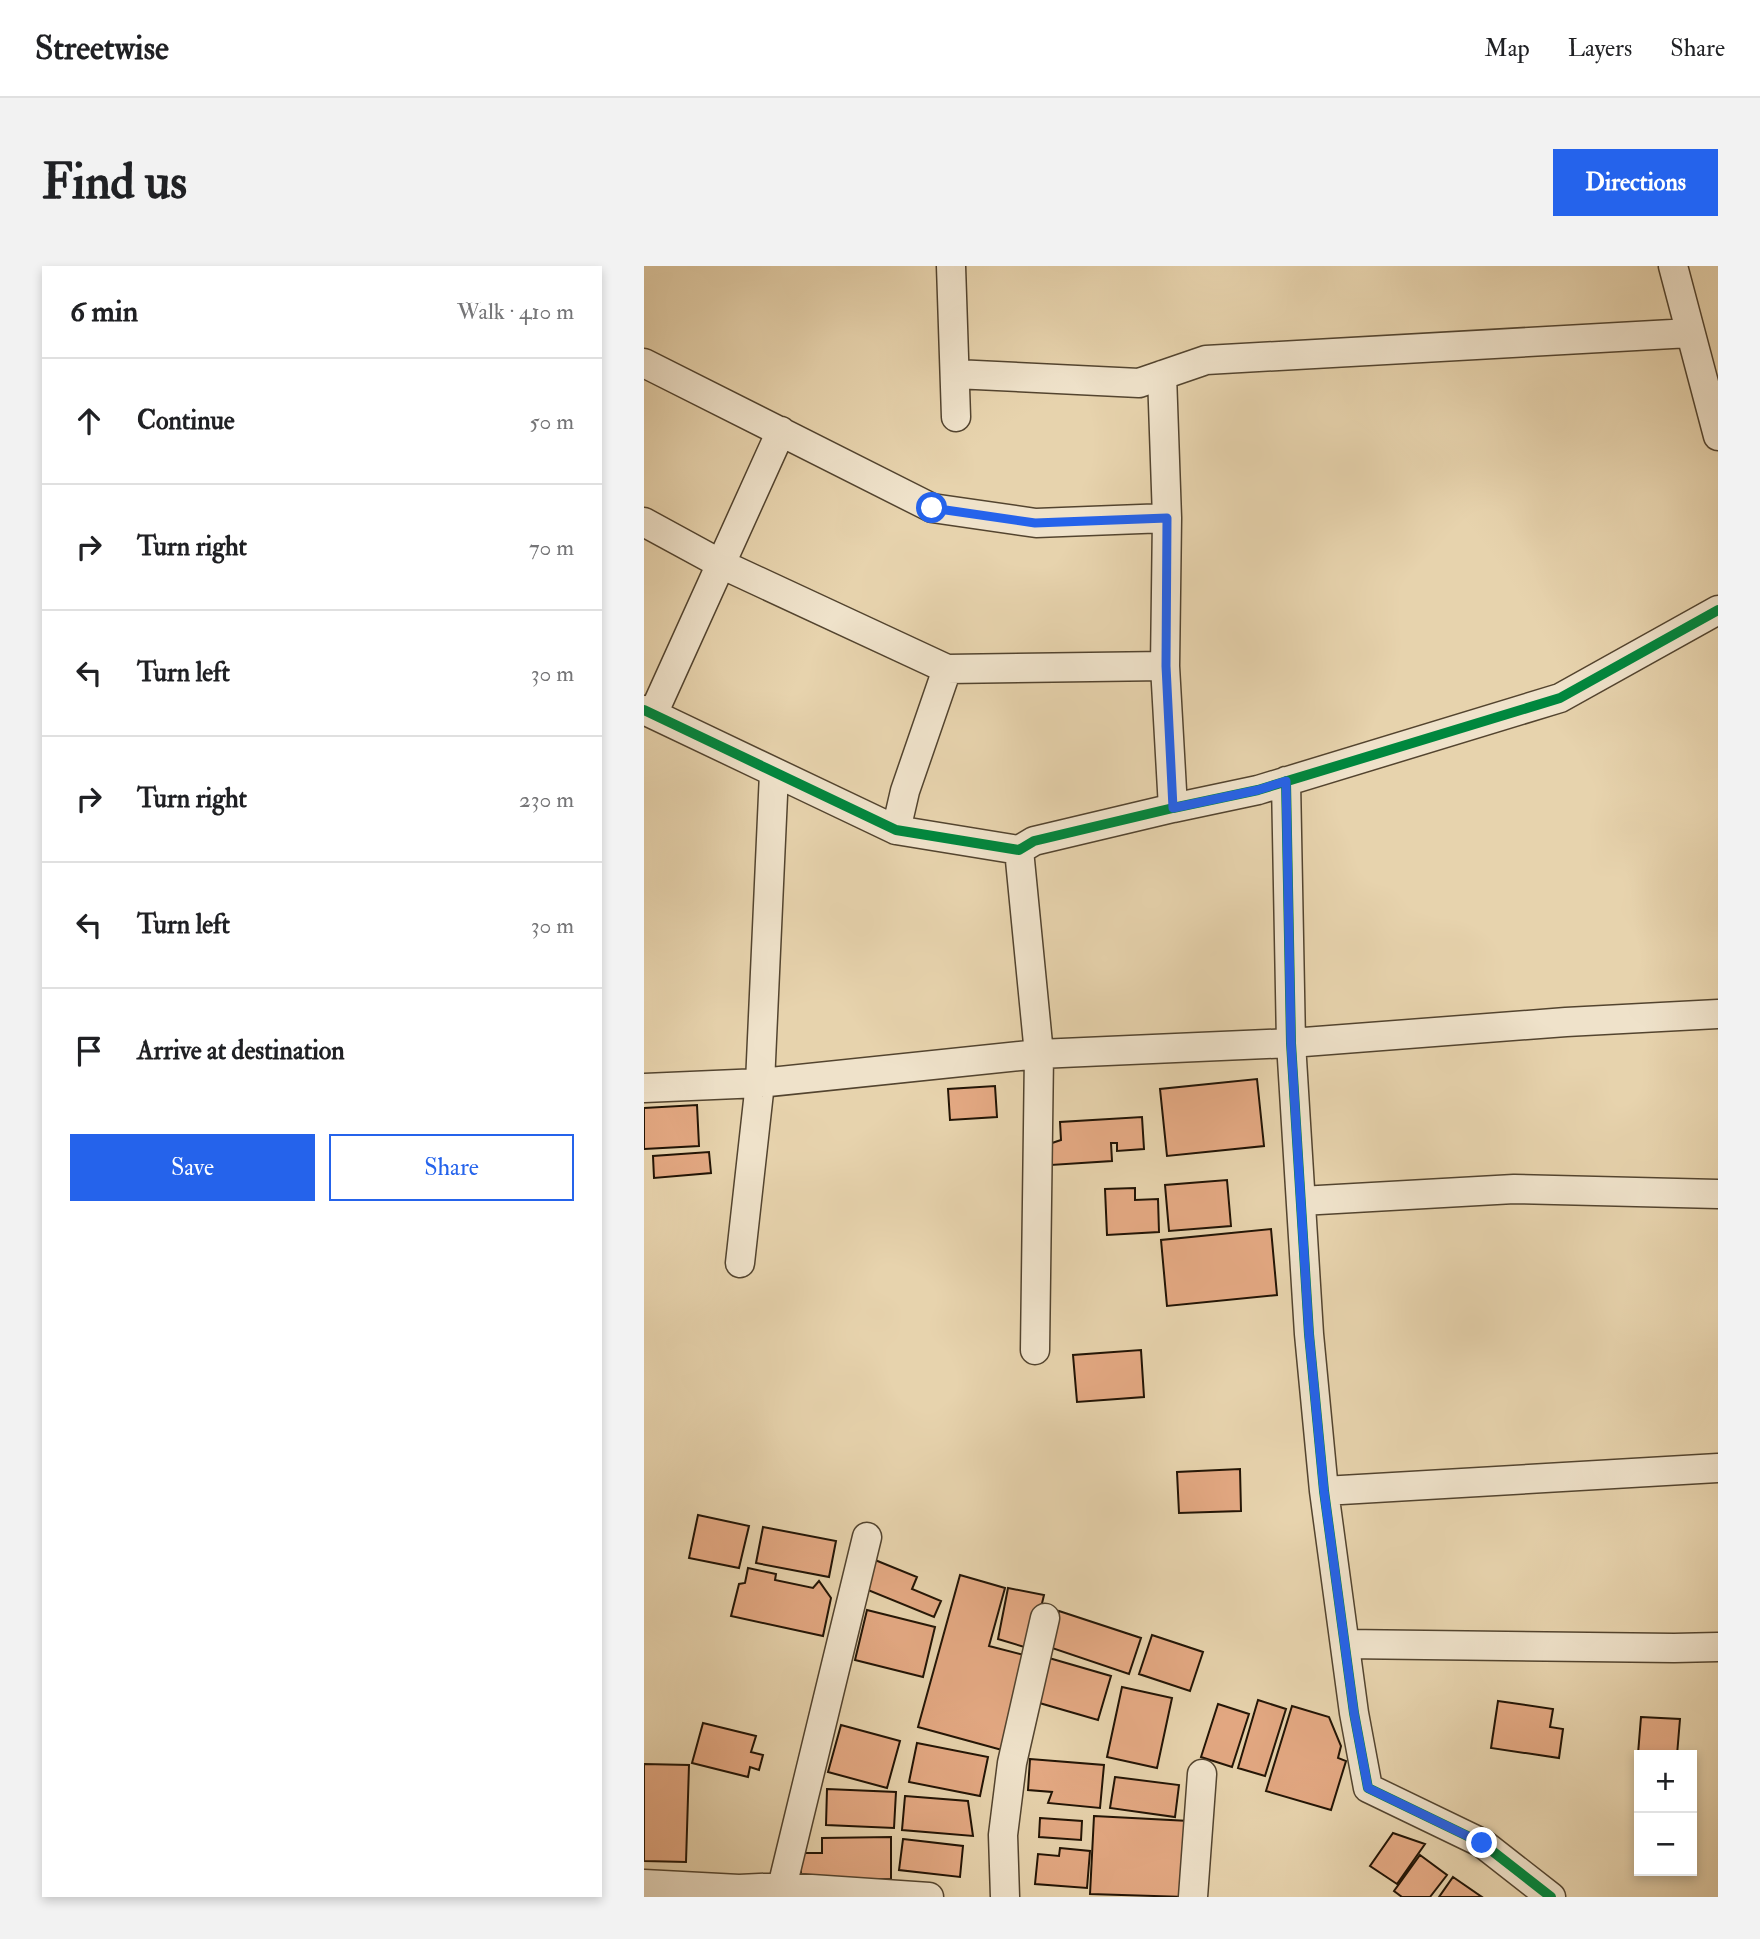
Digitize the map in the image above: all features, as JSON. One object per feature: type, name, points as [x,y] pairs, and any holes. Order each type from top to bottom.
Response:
[{"type":"street","points":[[951,266],[956,417]]},
{"type":"street","points":[[1673,266],[1718,436]]},
{"type":"street","points":[[955,374],[1139,383],[1206,360],[1690,333]]},
{"type":"street","points":[[644,363],[932,508],[1035,523],[1167,518]]},
{"type":"street","points":[[1162,375],[1167,518],[1166,666],[1173,808]]},
{"type":"street","points":[[781,431],[649,712],[896,830],[1019,850],[1034,841],[1258,790],[1560,698],[1718,610]]},
{"type":"street","points":[[644,522],[720,564],[947,669],[1166,666]]},
{"type":"street","points":[[896,830],[905,791],[947,669]]},
{"type":"street","points":[[740,1263],[760,1083],[774,773]]},
{"type":"street","points":[[1286,781],[1291,1043],[1309,1334],[1324,1491],[1354,1713],[1368,1788],[1482,1843],[1551,1897]]},
{"type":"street","points":[[1019,850],[1039,1054],[1035,1350]]},
{"type":"street","points":[[644,1088],[760,1083],[1039,1054],[1291,1043],[1566,1022],[1718,1014]]},
{"type":"street","points":[[1301,1201],[1514,1189],[1718,1194]]},
{"type":"street","points":[[1324,1491],[1718,1468]]},
{"type":"street","points":[[782,1887],[867,1537]]},
{"type":"street","points":[[1005,1897],[1003,1835],[1012,1763],[1045,1618]]},
{"type":"street","points":[[1345,1644],[1718,1647]]},
{"type":"street","points":[[1193,1897],[1202,1774]]},
{"type":"street","points":[[644,1884],[700,1892],[782,1887],[929,1897]]},
{"type":"building","points":[[1257,1079],[1264,1146],[1167,1156],[1160,1089]]},
{"type":"building","points":[[995,1086],[997,1117],[950,1120],[948,1089]]},
{"type":"building","points":[[697,1105],[699,1146],[644,1149],[644,1108]]},
{"type":"building","points":[[1142,1117],[1144,1149],[1117,1151],[1117,1143],[1111,1143],[1112,1161],[1051,1165],[1049,1144],[1061,1140],[1060,1122]]},
{"type":"building","points":[[709,1152],[711,1173],[654,1178],[653,1156]]},
{"type":"building","points":[[1227,1180],[1231,1226],[1169,1231],[1165,1185]]},
{"type":"building","points":[[1135,1188],[1135,1200],[1158,1199],[1159,1232],[1107,1235],[1105,1189]]},
{"type":"building","points":[[1271,1229],[1277,1295],[1167,1306],[1161,1240]]},
{"type":"building","points":[[1141,1350],[1144,1397],[1077,1402],[1073,1355]]},
{"type":"building","points":[[1240,1469],[1241,1511],[1179,1513],[1177,1472]]},
{"type":"building","points":[[698,1515],[749,1526],[739,1568],[689,1558]]},
{"type":"building","points":[[763,1527],[836,1541],[829,1577],[756,1563]]},
{"type":"building","points":[[875,1560],[917,1577],[912,1589],[941,1601],[934,1617],[863,1588]]},
{"type":"building","points":[[748,1568],[776,1574],[775,1580],[813,1588],[819,1581],[831,1598],[823,1636],[731,1616],[739,1584],[745,1583]]},
{"type":"building","points":[[960,1575],[1005,1588],[989,1646],[1028,1656],[1002,1750],[918,1727]]},
{"type":"building","points":[[1008,1588],[1044,1595],[1031,1649],[998,1639]]},
{"type":"building","points":[[867,1610],[935,1627],[923,1677],[855,1660]]},
{"type":"building","points":[[1059,1611],[1141,1638],[1129,1674],[1046,1646]]},
{"type":"building","points":[[1152,1635],[1203,1652],[1190,1691],[1139,1674]]},
{"type":"building","points":[[1049,1658],[1111,1676],[1098,1720],[1036,1702]]},
{"type":"building","points":[[1122,1687],[1172,1698],[1157,1768],[1107,1757]]},
{"type":"building","points":[[1258,1700],[1286,1709],[1265,1776],[1238,1768]]},
{"type":"building","points":[[1498,1701],[1553,1709],[1550,1727],[1563,1729],[1559,1758],[1491,1748]]},
{"type":"building","points":[[1218,1704],[1249,1714],[1232,1767],[1201,1757]]},
{"type":"building","points":[[1292,1706],[1329,1717],[1341,1746],[1338,1758],[1346,1761],[1331,1810],[1266,1791]]},
{"type":"building","points":[[1641,1717],[1680,1719],[1677,1750],[1638,1750]]},
{"type":"building","points":[[703,1723],[756,1736],[751,1752],[763,1755],[759,1770],[750,1767],[748,1777],[692,1763]]},
{"type":"building","points":[[841,1725],[900,1741],[887,1788],[828,1772]]},
{"type":"building","points":[[917,1743],[988,1757],[980,1796],[909,1782]]},
{"type":"building","points":[[1030,1759],[1104,1765],[1100,1808],[1048,1803],[1052,1792],[1028,1790]]},
{"type":"building","points":[[644,1764],[689,1765],[686,1862],[644,1861]]},
{"type":"building","points":[[1115,1777],[1179,1785],[1175,1817],[1110,1808]]},
{"type":"building","points":[[827,1789],[896,1792],[894,1828],[826,1825]]},
{"type":"building","points":[[905,1796],[968,1801],[973,1836],[902,1830]]},
{"type":"building","points":[[1094,1816],[1189,1821],[1186,1897],[1090,1894]]},
{"type":"building","points":[[1040,1818],[1082,1821],[1081,1840],[1039,1837]]},
{"type":"building","points":[[1393,1833],[1425,1844],[1397,1884],[1370,1866]]},
{"type":"building","points":[[891,1837],[891,1879],[801,1880],[801,1853],[822,1853],[822,1838]]},
{"type":"building","points":[[903,1839],[963,1846],[960,1877],[899,1870]]},
{"type":"building","points":[[1060,1848],[1090,1851],[1087,1888],[1035,1884],[1038,1854],[1059,1856]]},
{"type":"building","points":[[1420,1855],[1447,1875],[1430,1897],[1402,1897],[1394,1891]]},
{"type":"building","points":[[1453,1877],[1482,1897],[1439,1897]]},
{"type":"cycle path","points":[[644,710],[896,830],[1019,850],[1034,841],[1258,790],[1560,698],[1718,610]]},
{"type":"cycle path","points":[[1286,781],[1291,1043],[1309,1334],[1324,1491],[1354,1713],[1368,1788],[1482,1843],[1551,1897]]},
{"type":"route","points":[[932,508],[1035,523],[1167,518],[1166,666],[1173,808],[1258,790],[1286,781],[1291,1043],[1309,1334],[1322,1470],[1354,1713],[1368,1788],[1482,1843]]}]
